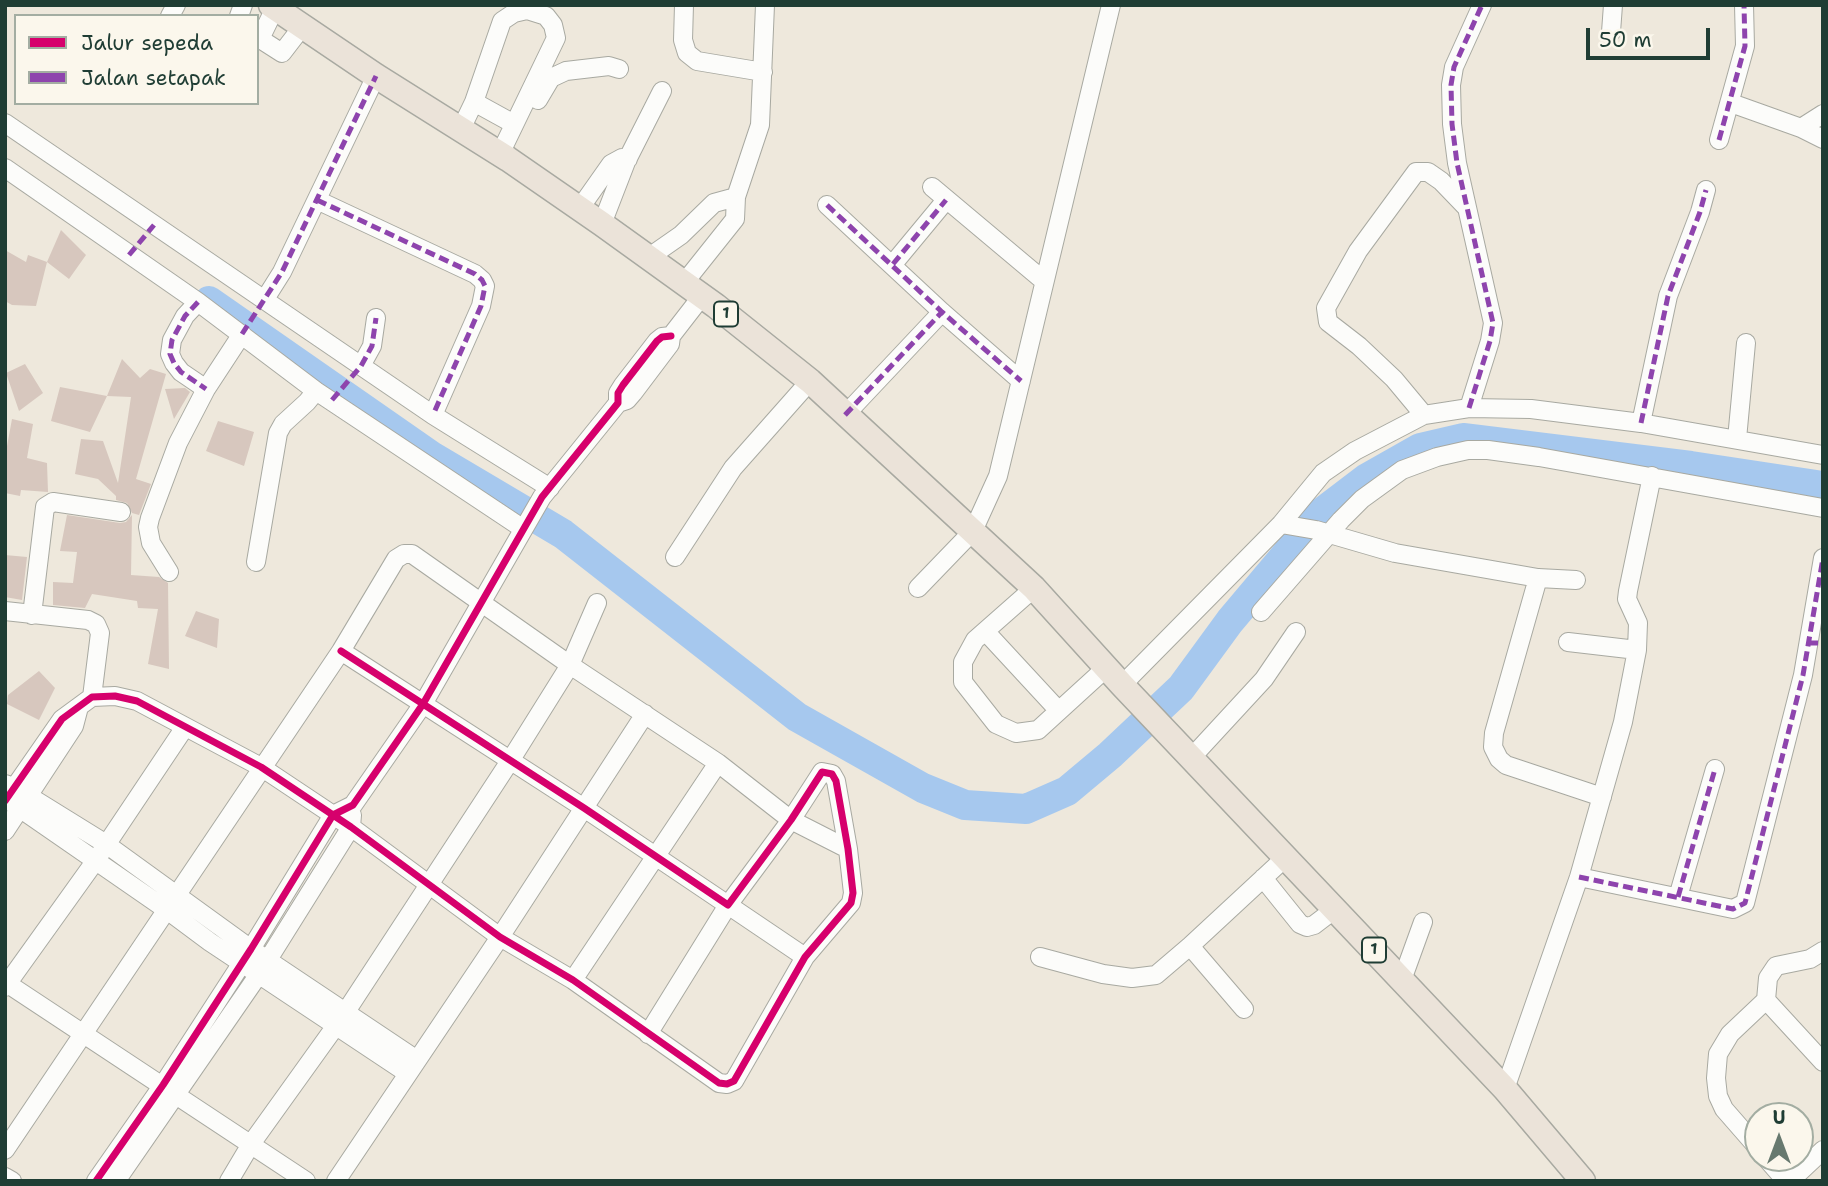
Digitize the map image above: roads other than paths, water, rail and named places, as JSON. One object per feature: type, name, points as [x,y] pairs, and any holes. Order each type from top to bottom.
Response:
[{"type":"highway","name":"1","points":[[273,7],[603,224],[810,381],[1034,589],[1505,1089],[1583,1181]]},
{"type":"street","points":[[684,5],[683,40],[687,53],[697,61],[763,72]]},
{"type":"street","points":[[116,1181],[246,956],[333,815],[353,805],[423,704],[526,522],[618,402],[622,385],[657,341],[671,336],[693,290],[735,219],[736,197],[760,125],[765,5]]},
{"type":"street","points":[[918,589],[973,531],[998,477],[1111,5]]},
{"type":"street","points":[[1469,408],[1493,323],[1457,163],[1451,85],[1454,67],[1482,5]]},
{"type":"street","points":[[1611,32],[1613,5]]},
{"type":"street","points":[[1719,140],[1745,46],[1744,5]]},
{"type":"street","points":[[273,7],[259,38],[282,53],[302,27]]},
{"type":"street","points":[[461,129],[474,102],[502,21],[514,13],[527,10],[546,16],[553,25],[556,38],[514,124],[504,157]]},
{"type":"street","points":[[504,157],[551,78],[583,67],[608,66],[619,69]]},
{"type":"street","points":[[265,299],[282,272],[376,75]]},
{"type":"street","points":[[603,224],[628,159],[662,91]]},
{"type":"street","points":[[474,102],[514,124]]},
{"type":"street","points":[[1731,103],[1801,128],[1823,139]]},
{"type":"street","points":[[1801,128],[1823,114]]},
{"type":"street","points":[[5,123],[546,493]]},
{"type":"street","points":[[580,208],[611,164],[622,158],[628,159]]},
{"type":"street","points":[[5,167],[198,302],[316,391],[526,522]]},
{"type":"street","points":[[1424,415],[1394,379],[1328,322],[1326,308],[1358,251],[1416,172],[1428,172],[1441,181],[1468,210]]},
{"type":"street","points":[[932,187],[1044,281]]},
{"type":"street","points":[[1641,423],[1668,296],[1706,190]]},
{"type":"street","points":[[648,258],[681,235],[713,203],[736,197]]},
{"type":"street","points":[[317,200],[475,274],[482,280],[485,286],[481,306],[433,415]]},
{"type":"street","points":[[893,264],[946,200]]},
{"type":"street","points":[[827,205],[1021,381]]},
{"type":"street","points":[[198,302],[185,316],[172,340],[170,354],[181,372],[206,389]]},
{"type":"street","points":[[845,415],[942,312]]},
{"type":"street","points":[[360,366],[372,346],[376,318]]},
{"type":"street","points":[[169,572],[150,543],[150,519],[178,443],[206,389],[242,334]]},
{"type":"street","points":[[1737,439],[1746,343]]},
{"type":"street","points":[[675,557],[733,468],[810,381]]},
{"type":"street","points":[[256,562],[278,432],[316,391]]},
{"type":"street","points":[[1034,589],[975,640],[963,662],[963,682],[996,724],[1016,733],[1038,730],[1059,711],[1119,681],[1287,526],[1328,470],[1355,451],[1424,415],[1469,408],[1531,409],[1641,423],[1823,454]]},
{"type":"street","points":[[1261,612],[1323,532],[1362,499],[1402,470],[1437,457],[1468,450],[1539,457],[1823,508]]},
{"type":"street","points":[[1505,1089],[1579,877],[1623,722],[1637,650],[1638,623],[1627,599],[1652,476]]},
{"type":"street","points":[[32,615],[45,508],[53,502],[121,512]]},
{"type":"street","points":[[1287,526],[1323,532],[1395,553],[1538,578],[1576,580]]},
{"type":"street","points":[[5,1150],[341,651],[396,559],[404,554],[412,554],[570,665],[718,763],[791,820],[848,849]]},
{"type":"street","points":[[1579,877],[1733,909],[1745,903],[1793,715],[1816,643],[1823,558]]},
{"type":"street","points":[[1538,578],[1494,733],[1493,747],[1499,759],[1506,765],[1602,797]]},
{"type":"street","points":[[229,1181],[251,1144],[340,1019],[510,761],[570,665],[597,603]]},
{"type":"street","points":[[5,611],[88,620],[96,624],[100,633],[86,702]]},
{"type":"street","points":[[985,631],[1059,711]]},
{"type":"street","points":[[1192,757],[1252,695],[1296,632]]},
{"type":"street","points":[[1568,642],[1637,650]]},
{"type":"street","points":[[341,651],[584,808],[805,957]]},
{"type":"street","points":[[5,831],[12,796],[62,719],[86,702],[103,695],[126,698],[261,767],[351,827],[500,937],[572,979],[648,1034],[719,1083],[727,1084],[734,1081],[805,957],[851,903],[853,893],[848,849],[836,781],[832,774],[822,772],[791,820],[727,905],[648,1034]]},
{"type":"street","points":[[336,1181],[500,937],[645,714]]},
{"type":"street","points":[[186,727],[96,860],[6,984],[306,1181]]},
{"type":"street","points":[[572,979],[718,763]]},
{"type":"street","points":[[1678,897],[1715,769]]},
{"type":"street","points":[[12,796],[106,844],[172,903]]},
{"type":"street","points":[[12,796],[96,860],[172,903],[412,1067]]},
{"type":"street","points":[[96,1181],[264,966],[351,827],[353,805]]},
{"type":"street","points":[[1040,957],[1103,974],[1132,978],[1156,975],[1286,857]]},
{"type":"street","points":[[1262,878],[1296,919],[1307,927],[1314,925],[1335,909]]},
{"type":"street","points":[[1402,980],[1423,922]]},
{"type":"street","points":[[1191,946],[1244,1009]]},
{"type":"street","points":[[1744,1132],[1724,1109],[1718,1096],[1718,1054],[1730,1034],[1766,1000],[1768,978],[1776,966],[1810,959],[1823,951]]},
{"type":"street","points":[[1766,1000],[1823,1062]]},
{"type":"street","points":[[1788,1181],[1823,1150]]},
{"type":"street","points":[[5,1177],[12,1181]]},
{"type":"waterway","points":[[209,301],[433,457],[563,534],[797,717],[923,788],[965,805],[1026,809],[1067,791],[1110,755],[1181,688],[1230,621],[1321,513],[1367,478],[1420,448],[1463,438],[1691,466],[1823,486]]}]
